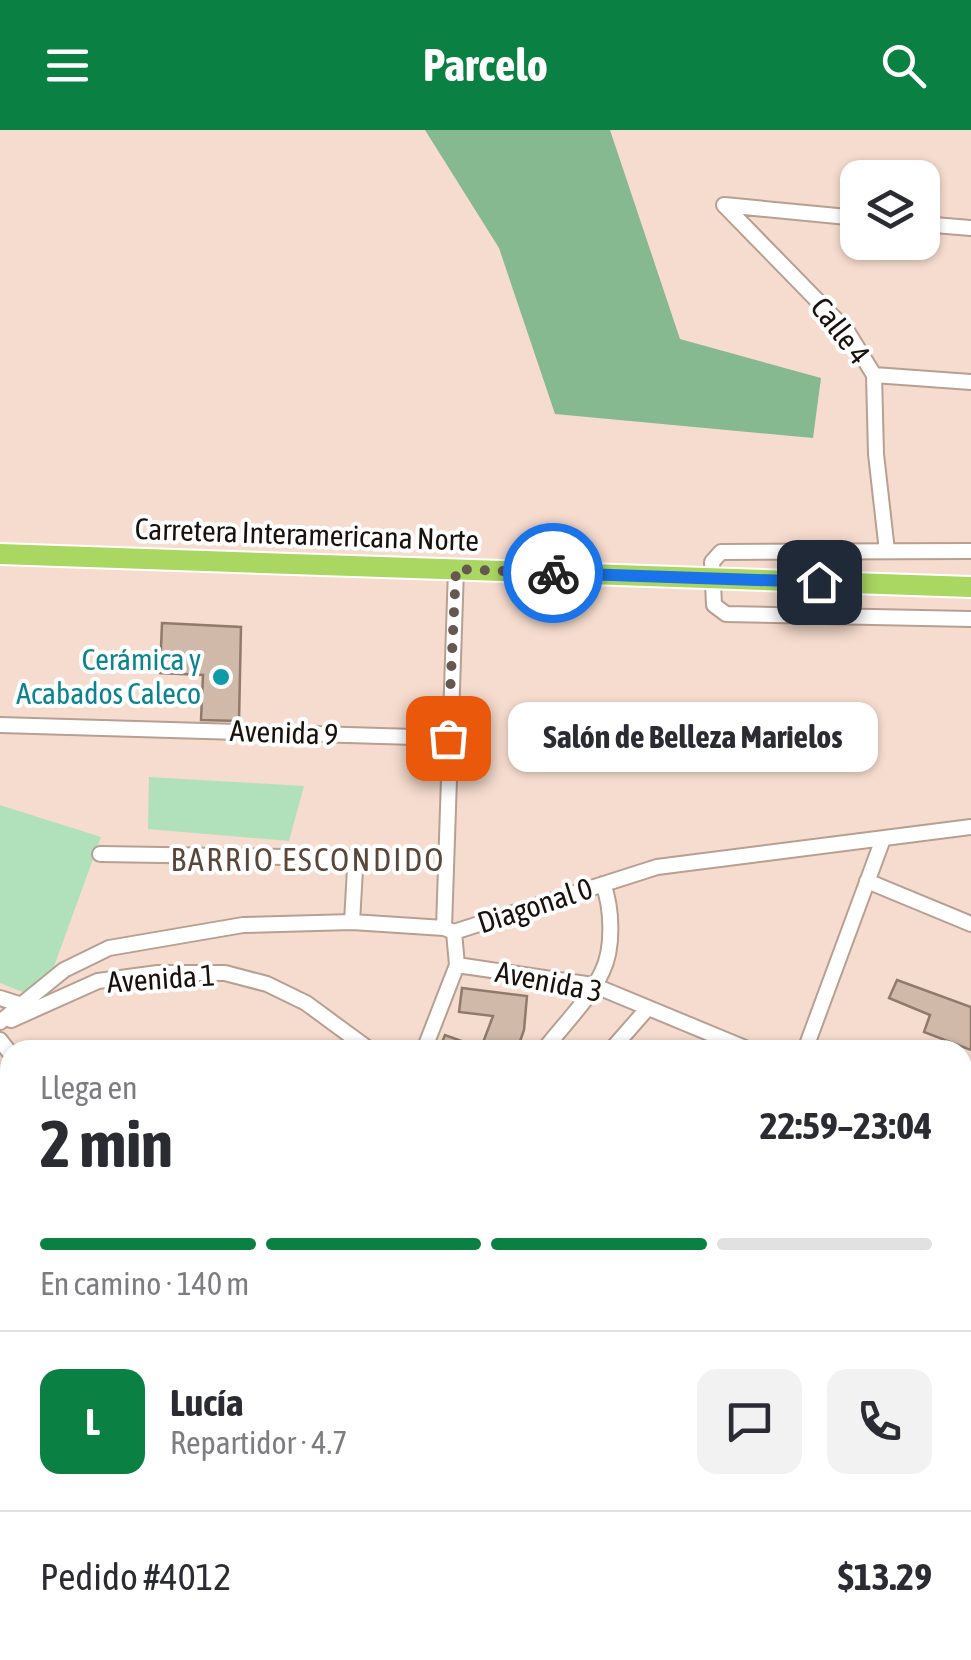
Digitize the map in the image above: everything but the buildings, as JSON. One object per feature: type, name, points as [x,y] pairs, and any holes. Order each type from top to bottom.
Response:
[{"type":"highway","name":"Carretera Interamericana Norte","points":[[0,554],[971,587]]},
{"type":"street","name":"Calle 4","points":[[840,216],[724,205],[847,330],[874,374],[876,454],[888,551]]},
{"type":"street","points":[[940,225],[971,228]]},
{"type":"street","points":[[874,374],[971,382]]},
{"type":"street","points":[[971,551],[721,552],[712,562],[714,605],[726,614],[971,619]]},
{"type":"street","points":[[428,1040],[457,965],[450,930],[448,738],[456,569]]},
{"type":"street","name":"Avenida 9","points":[[0,725],[448,738]]},
{"type":"street","name":"Diagonal 0","points":[[0,1024],[64,970],[109,948],[243,925],[352,922],[450,930],[657,866],[971,827]]},
{"type":"street","points":[[809,1040],[883,838]]},
{"type":"street","points":[[100,854],[352,858],[356,869],[352,922]]},
{"type":"street","points":[[867,881],[971,924]]},
{"type":"street","points":[[552,1040],[606,962],[609,900],[602,884]]},
{"type":"street","name":"Avenida 3","points":[[457,965],[593,985],[725,1040]]},
{"type":"street","name":"Avenida 1","points":[[0,1024],[98,981],[158,973],[225,973],[267,984],[306,1003],[356,1040]]},
{"type":"street","points":[[0,998],[22,1005]]},
{"type":"street","points":[[621,1040],[648,1009]]},
{"type":"green space","points":[[425,130],[610,130],[680,339],[821,378],[813,438],[555,414],[499,248]]},
{"type":"green space","points":[[149,777],[304,786],[289,841],[148,829]]},
{"type":"green space","points":[[0,805],[101,837],[52,972],[25,993],[0,983]]},
{"type":"way so far","points":[[448,738],[456,569],[553,573]]},
{"type":"place","name":"Cerámica y Acabados Caleco","points":[[221,677]]},
{"type":"place","name":"Salón de Belleza Marielos","points":[[448,738]]},
{"type":"district","name":"BARRIO ESCONDIDO","points":[[308,860]]},
{"type":"route","points":[[553,573],[819,582]]}]
